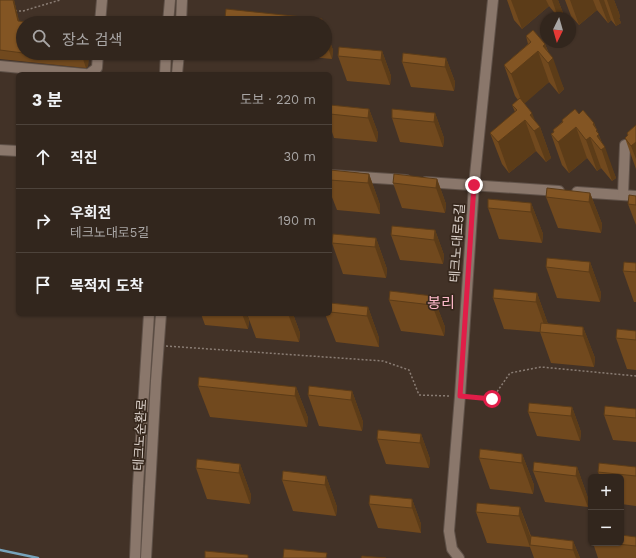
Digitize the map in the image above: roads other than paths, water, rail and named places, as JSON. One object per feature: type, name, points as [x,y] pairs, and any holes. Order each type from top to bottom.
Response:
[{"type":"street","points":[[101,16],[102,0]]},
{"type":"street","points":[[169,16],[170,0]]},
{"type":"street","points":[[181,16],[182,0]]},
{"type":"street","name":"테크노대로5길","points":[[459,558],[452,549],[449,531],[460,396],[474,185],[493,0]]},
{"type":"street","points":[[92,72],[97,68],[98,60]]},
{"type":"street","points":[[165,72],[166,60]]},
{"type":"street","points":[[177,72],[178,60]]},
{"type":"street","points":[[0,66],[64,72]]},
{"type":"street","points":[[623,195],[625,145],[636,142]]},
{"type":"street","points":[[0,150],[16,151]]},
{"type":"street","points":[[332,175],[636,196]]},
{"type":"street","name":"테크노순환로","points":[[135,558],[149,316]]},
{"type":"street","name":"테크노순환로","points":[[146,558],[156,381],[162,316]]},
{"type":"waterway","points":[[0,550],[38,558]]},
{"type":"district","name":"봉리","points":[[441,303]]}]
